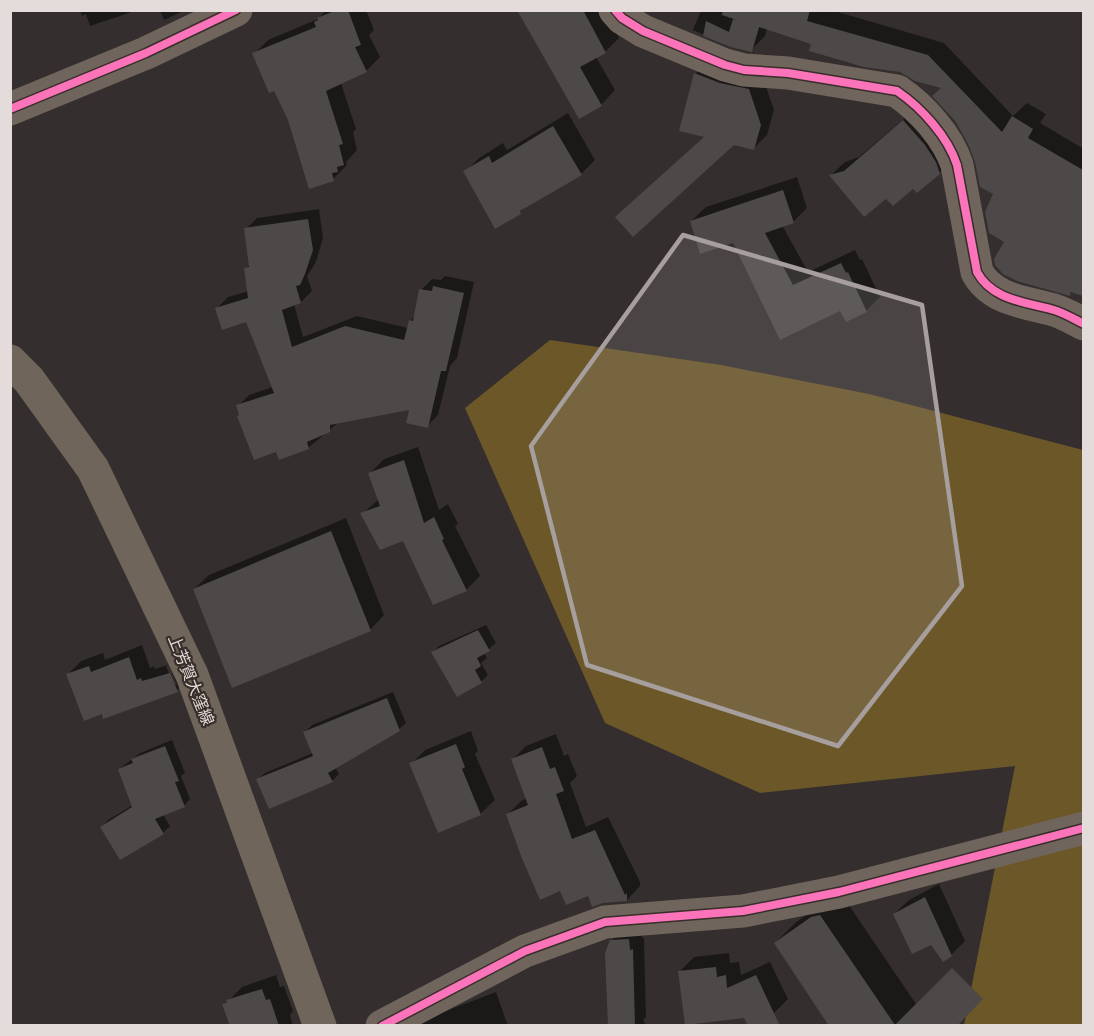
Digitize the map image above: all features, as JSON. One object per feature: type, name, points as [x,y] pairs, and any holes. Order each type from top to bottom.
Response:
[{"type":"main road","name":"上芳賀大窪線","points":[[17,376],[93,469],[192,675],[320,1026]]},
{"type":"street","points":[[10,110],[146,53],[237,10]]},
{"type":"street","points":[[615,10],[622,18],[643,31],[725,65],[744,70],[788,73],[897,92],[907,98],[929,121],[953,152],[977,272],[982,282],[998,294],[1055,310],[1083,324]]},
{"type":"street","points":[[381,1026],[525,951],[605,922],[743,910],[839,892],[1083,828]]},
{"type":"highlighted area","points":[[683,235],[922,305],[962,586],[838,746],[587,665],[531,446]]},
{"type":"shaded area","points":[[550,340],[721,365],[869,394],[1083,450],[1083,1025],[964,1025],[1015,766],[760,793],[605,723],[465,408]]},
{"type":"building","points":[[337,10],[348,10],[361,45],[355,47],[367,72],[326,91],[343,144],[339,145],[344,165],[337,167],[338,172],[332,173],[334,181],[309,189],[288,120],[274,91],[269,93],[252,53],[316,27],[314,22],[318,20],[317,18]]},
{"type":"building","points":[[517,10],[583,10],[606,53],[580,67],[602,106],[579,119]]},
{"type":"building","points":[[723,10],[810,10],[807,21],[928,55],[1002,132],[1012,116],[1033,129],[1028,138],[1083,170],[1083,296],[1071,292],[1070,296],[1017,281],[1003,274],[995,265],[994,259],[1004,242],[989,233],[985,212],[993,194],[980,187],[969,146],[956,122],[932,96],[941,88],[915,81],[900,72],[864,67],[809,51],[811,44],[759,27],[752,52],[703,36],[706,21],[729,32],[733,19],[740,21],[722,15]]},
{"type":"building","points":[[694,73],[720,83],[749,89],[761,125],[754,150],[734,145],[633,237],[615,217],[704,137],[679,131]]},
{"type":"building","points":[[903,120],[925,145],[936,162],[940,174],[917,193],[913,189],[893,206],[886,199],[864,217],[829,175],[844,171]]},
{"type":"building","points":[[553,126],[582,175],[520,211],[521,214],[495,229],[463,171],[489,156],[492,163]]},
{"type":"building","points":[[783,190],[794,223],[765,233],[793,285],[841,263],[846,273],[848,272],[867,312],[846,322],[840,311],[780,340],[733,243],[700,254],[690,221]]},
{"type":"building","points":[[308,219],[313,250],[300,285],[296,286],[301,303],[282,310],[292,347],[345,326],[404,340],[409,320],[413,321],[419,289],[432,291],[433,286],[464,293],[446,371],[441,371],[428,428],[406,423],[409,410],[330,425],[330,432],[307,442],[309,449],[279,460],[276,452],[254,460],[237,416],[239,415],[236,405],[274,393],[246,322],[222,330],[215,308],[248,298],[244,268],[249,267],[244,228]]},
{"type":"building","points":[[404,460],[424,523],[434,517],[444,539],[442,540],[467,591],[433,605],[403,541],[380,550],[360,513],[380,506],[368,473]]},
{"type":"building","points":[[331,531],[371,631],[232,688],[193,589]]},
{"type":"building","points":[[478,630],[490,651],[477,658],[481,666],[475,670],[482,683],[457,697],[431,652]]},
{"type":"building","points":[[129,657],[137,680],[141,678],[142,681],[170,673],[178,692],[103,719],[102,714],[84,721],[66,674],[89,666],[91,672]]},
{"type":"building","points":[[387,698],[400,731],[328,773],[333,782],[269,809],[256,779],[313,756],[303,732]]},
{"type":"building","points":[[456,744],[465,767],[462,769],[481,815],[438,833],[409,763]]},
{"type":"building","points":[[165,746],[179,781],[175,782],[185,807],[155,819],[164,834],[120,860],[100,827],[132,807],[118,769],[133,763],[131,759]]},
{"type":"building","points":[[542,747],[550,769],[555,767],[564,791],[556,794],[572,839],[595,830],[625,895],[627,893],[627,901],[603,903],[592,907],[588,896],[566,905],[560,891],[540,900],[506,814],[528,805],[511,759]]},
{"type":"building","points":[[925,897],[952,956],[943,962],[931,945],[912,954],[893,914]]},
{"type":"building","points":[[820,915],[895,1025],[952,968],[983,999],[957,1026],[829,1026],[774,943],[811,917]]},
{"type":"building","points":[[629,939],[630,950],[633,949],[635,1026],[608,1026],[605,953],[610,940]]},
{"type":"building","points":[[716,967],[717,977],[726,975],[727,988],[756,975],[780,1026],[748,1026],[744,1018],[685,1025],[678,971]]},
{"type":"building","points":[[262,989],[266,1000],[270,999],[279,1026],[230,1026],[222,1004],[227,1003],[226,1000]]},
{"type":"cycle path","points":[[10,109],[146,53],[236,10]]},
{"type":"cycle path","points":[[615,10],[622,18],[643,31],[725,65],[744,70],[788,73],[897,91],[933,124],[953,154],[977,272],[983,281],[991,289],[1010,299],[1058,311],[1084,324]]},
{"type":"cycle path","points":[[382,1026],[525,951],[605,922],[743,911],[839,892],[1084,828]]}]
